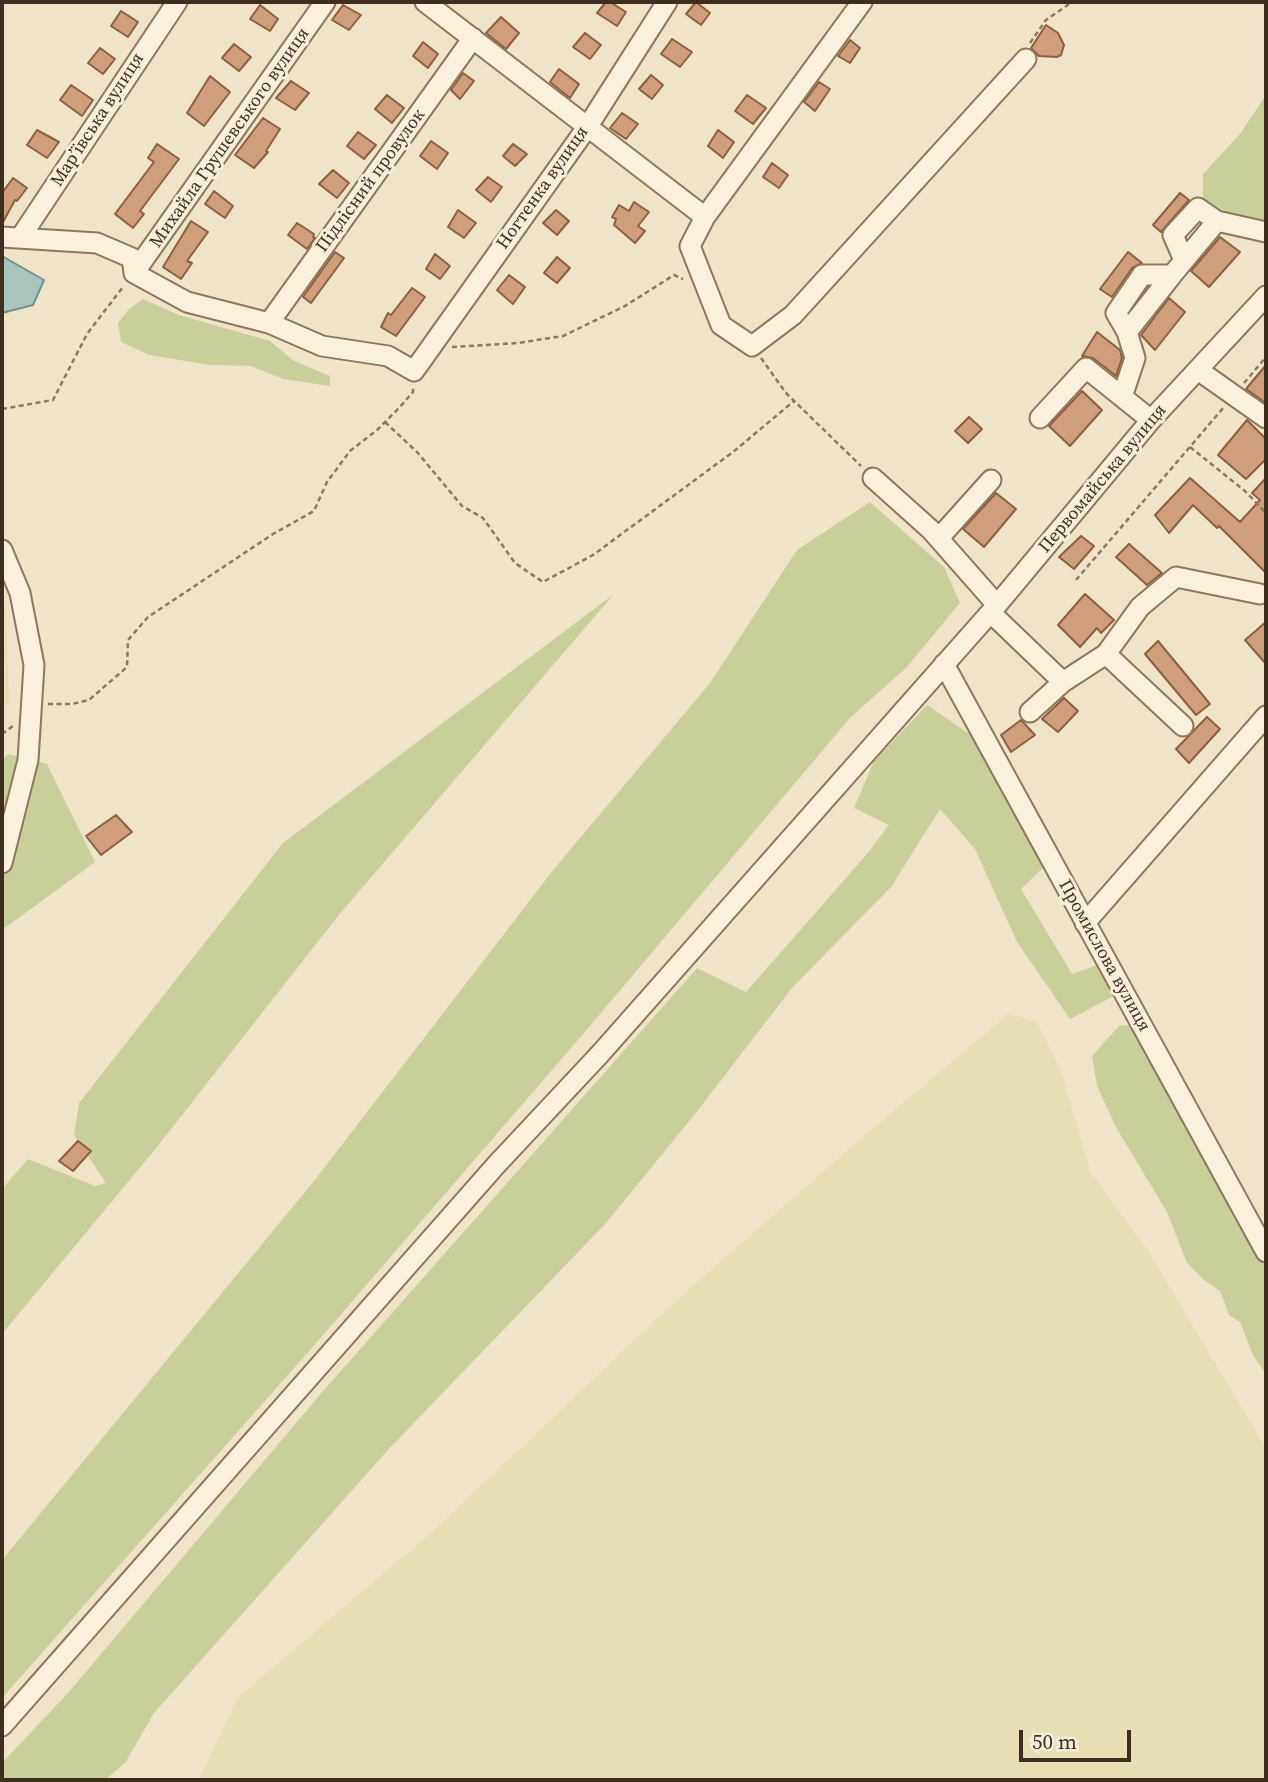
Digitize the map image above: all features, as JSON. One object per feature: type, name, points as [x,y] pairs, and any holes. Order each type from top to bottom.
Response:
[{"type":"street","name":"Мар’ївська вулиця","points":[[11,238],[177,2]]},
{"type":"street","name":"Михайла Грушевського вулиця","points":[[134,273],[325,2]]},
{"type":"street","points":[[425,2],[705,216]]},
{"type":"street","name":"Ногтенка вулиця","points":[[414,370],[588,125],[667,2]]},
{"type":"street","points":[[862,2],[705,216],[690,246],[721,325],[752,346],[793,315],[1026,58]]},
{"type":"street","name":"Підлісний провулок","points":[[269,323],[473,38]]},
{"type":"street","points":[[1122,397],[1135,358],[1127,332],[1116,313],[1142,275],[1178,267],[1217,221],[1266,232]]},
{"type":"street","points":[[11,238],[97,243],[132,258],[134,273],[187,302],[269,323],[321,346],[388,356],[414,370]]},
{"type":"street","name":"Первомайська вулиця","points":[[2,1726],[497,1164],[600,1054],[994,609],[1151,420],[1266,296]]},
{"type":"street","points":[[1040,418],[1086,368],[1151,420]]},
{"type":"street","points":[[1198,370],[1266,418]]},
{"type":"street","points":[[873,478],[939,538],[994,609],[1063,682]]},
{"type":"street","points":[[939,538],[991,480]]},
{"type":"street","points":[[2,550],[20,593],[34,665],[28,760],[2,863]]},
{"type":"street","points":[[1030,712],[1063,682],[1106,654],[1140,607],[1176,577],[1260,594]]},
{"type":"street","points":[[1106,654],[1183,726]]},
{"type":"street","name":"Промислова вулиця","points":[[944,664],[1265,1250]]},
{"type":"street","points":[[1085,923],[1266,716]]},
{"type":"path","points":[[1026,58],[1030,42],[1046,20],[1072,2]]},
{"type":"path","points":[[2,409],[54,400],[87,334],[134,273]]},
{"type":"path","points":[[431,346],[482,347],[563,336],[625,306],[674,275],[707,289]]},
{"type":"path","points":[[752,346],[794,401],[873,478]]},
{"type":"path","points":[[1076,580],[1266,357]]},
{"type":"path","points":[[31,706],[72,704],[89,700],[127,667],[128,639],[148,617],[273,534],[314,511],[327,482],[350,451],[385,422],[413,392],[414,370]]},
{"type":"path","points":[[385,422],[418,452],[463,506],[483,518],[515,563],[543,583],[604,548],[733,452],[794,401]]},
{"type":"path","points":[[1190,447],[1245,491],[1266,513]]},
{"type":"shaded area","points":[[2,601],[6,609],[9,703],[2,708]]},
{"type":"shaded area","points":[[1008,1014],[1036,1021],[1060,1068],[1091,1173],[1149,1252],[1266,1448],[1266,1780],[199,1780],[238,1697],[433,1531],[683,1294]]},
{"type":"green space","points":[[1266,95],[1266,227],[1228,213],[1203,198],[1203,174],[1240,134]]},
{"type":"green space","points":[[143,299],[179,315],[270,341],[294,361],[330,376],[330,386],[283,379],[251,366],[210,365],[149,355],[121,342],[118,323],[129,309]]},
{"type":"green space","points":[[870,502],[944,567],[960,603],[906,668],[850,718],[584,1033],[318,1341],[2,1698],[2,1560],[314,1181],[554,869],[710,683],[797,550]]},
{"type":"green space","points":[[614,594],[338,916],[157,1147],[2,1334],[2,1189],[28,1159],[95,1186],[106,1183],[74,1135],[79,1103],[283,843]]},
{"type":"green space","points":[[927,705],[971,735],[1045,866],[1021,889],[1072,974],[1102,963],[1116,995],[1070,1019],[1017,942],[975,849],[940,809],[891,887],[792,988],[695,1114],[606,1223],[387,1451],[154,1713],[125,1763],[105,1780],[2,1780],[2,1763],[68,1693],[324,1390],[697,968],[746,992],[867,854],[889,825],[854,808],[874,761]]},
{"type":"green space","points":[[8,754],[47,764],[95,862],[2,930],[2,760]]},
{"type":"green space","points":[[1120,1025],[1136,1026],[1266,1263],[1266,1374],[1253,1355],[1240,1322],[1229,1315],[1220,1291],[1187,1263],[1167,1212],[1117,1129],[1097,1086],[1092,1056]]},
{"type":"water","points":[[2,256],[44,280],[33,305],[2,313]]},
{"type":"building","points":[[606,2],[626,12],[617,26],[597,13]]},
{"type":"building","points":[[696,2],[710,13],[701,25],[686,14]]},
{"type":"building","points":[[260,5],[278,19],[270,31],[250,19]]},
{"type":"building","points":[[343,5],[361,15],[349,30],[332,20]]},
{"type":"building","points":[[121,11],[138,22],[128,37],[111,26]]},
{"type":"building","points":[[501,17],[519,33],[506,49],[486,33]]},
{"type":"building","points":[[1046,25],[1058,33],[1064,45],[1061,55],[1057,57],[1039,56],[1031,48]]},
{"type":"building","points":[[585,33],[601,45],[590,59],[573,47]]},
{"type":"building","points":[[672,39],[692,52],[680,67],[661,54]]},
{"type":"building","points":[[850,40],[860,48],[850,63],[838,56]]},
{"type":"building","points":[[423,42],[438,54],[428,68],[413,56]]},
{"type":"building","points":[[234,44],[251,57],[239,71],[222,58]]},
{"type":"building","points":[[100,48],[115,59],[103,74],[88,63]]},
{"type":"building","points":[[559,69],[579,84],[570,98],[550,82]]},
{"type":"building","points":[[463,73],[474,81],[460,99],[451,90]]},
{"type":"building","points":[[651,75],[663,85],[652,99],[639,89]]},
{"type":"building","points":[[210,76],[230,92],[204,126],[187,113]]},
{"type":"building","points":[[291,81],[309,93],[295,110],[276,98]]},
{"type":"building","points":[[819,82],[830,89],[815,111],[804,102]]},
{"type":"building","points":[[71,85],[93,100],[82,116],[60,100]]},
{"type":"building","points":[[387,95],[404,108],[392,123],[375,109]]},
{"type":"building","points":[[747,95],[766,108],[753,124],[735,111]]},
{"type":"building","points":[[622,113],[638,124],[626,139],[610,128]]},
{"type":"building","points":[[263,118],[280,129],[266,151],[268,152],[254,168],[235,155]]},
{"type":"building","points":[[37,130],[59,142],[47,158],[27,145]]},
{"type":"building","points":[[718,130],[734,142],[723,158],[708,146]]},
{"type":"building","points":[[358,132],[376,145],[364,159],[347,146]]},
{"type":"building","points":[[431,141],[448,153],[437,169],[420,156]]},
{"type":"building","points":[[157,144],[179,159],[140,211],[144,214],[133,228],[115,214],[154,162],[148,158]]},
{"type":"building","points":[[513,144],[527,154],[515,166],[503,156]]},
{"type":"building","points":[[772,163],[788,175],[779,188],[763,177]]},
{"type":"building","points":[[333,170],[349,183],[337,198],[319,184]]},
{"type":"building","points":[[488,177],[502,187],[491,202],[476,190]]},
{"type":"building","points":[[13,178],[27,188],[17,201],[15,200],[2,224],[2,193]]},
{"type":"building","points":[[214,191],[233,206],[225,218],[205,204]]},
{"type":"building","points":[[1180,193],[1189,200],[1161,232],[1153,225]]},
{"type":"building","points":[[634,202],[649,212],[638,226],[645,231],[635,243],[614,225],[616,219],[612,217],[619,205],[629,211]]},
{"type":"building","points":[[458,210],[476,223],[464,238],[448,227]]},
{"type":"building","points":[[556,210],[569,221],[557,235],[543,223]]},
{"type":"building","points":[[191,221],[208,232],[187,261],[192,263],[181,279],[163,267]]},
{"type":"building","points":[[297,223],[314,234],[315,238],[307,249],[288,235]]},
{"type":"building","points":[[1220,237],[1240,252],[1209,287],[1191,271]]},
{"type":"building","points":[[335,252],[344,258],[311,303],[303,297]]},
{"type":"building","points":[[1128,252],[1142,263],[1132,268],[1112,297],[1100,289]]},
{"type":"building","points":[[435,254],[450,266],[440,279],[426,269]]},
{"type":"building","points":[[557,257],[570,268],[557,283],[544,273]]},
{"type":"building","points":[[509,275],[525,287],[513,304],[497,290]]},
{"type":"building","points":[[412,288],[425,297],[396,336],[381,327],[388,313],[391,315]]},
{"type":"building","points":[[1169,298],[1185,312],[1155,350],[1141,335]]},
{"type":"building","points":[[1097,332],[1120,350],[1122,358],[1116,376],[1093,358],[1082,356]]},
{"type":"building","points":[[1266,365],[1266,403],[1246,389]]},
{"type":"building","points":[[1082,391],[1102,410],[1070,446],[1049,426]]},
{"type":"building","points":[[969,417],[982,429],[968,443],[955,431]]},
{"type":"building","points":[[1247,420],[1266,439],[1266,459],[1246,479],[1218,455]]},
{"type":"building","points":[[1190,478],[1240,522],[1260,500],[1252,493],[1266,478],[1266,573],[1219,526],[1217,528],[1193,505],[1169,533],[1155,515]]},
{"type":"building","points":[[996,493],[1016,509],[984,547],[963,529]]},
{"type":"building","points":[[1081,536],[1094,546],[1074,569],[1059,557]]},
{"type":"building","points":[[1129,544],[1162,573],[1147,585],[1116,557]]},
{"type":"building","points":[[1085,594],[1114,620],[1101,633],[1097,628],[1080,647],[1058,625]]},
{"type":"building","points":[[1266,622],[1266,664],[1245,640]]},
{"type":"building","points":[[1158,641],[1210,704],[1196,715],[1145,654]]},
{"type":"building","points":[[1064,698],[1078,711],[1058,732],[1042,719]]},
{"type":"building","points":[[1207,717],[1220,729],[1189,763],[1176,749]]},
{"type":"building","points":[[1021,720],[1035,735],[1011,752],[1001,735]]},
{"type":"building","points":[[116,815],[132,832],[101,855],[86,836]]},
{"type":"building","points":[[78,1141],[91,1151],[73,1171],[59,1161]]}]
